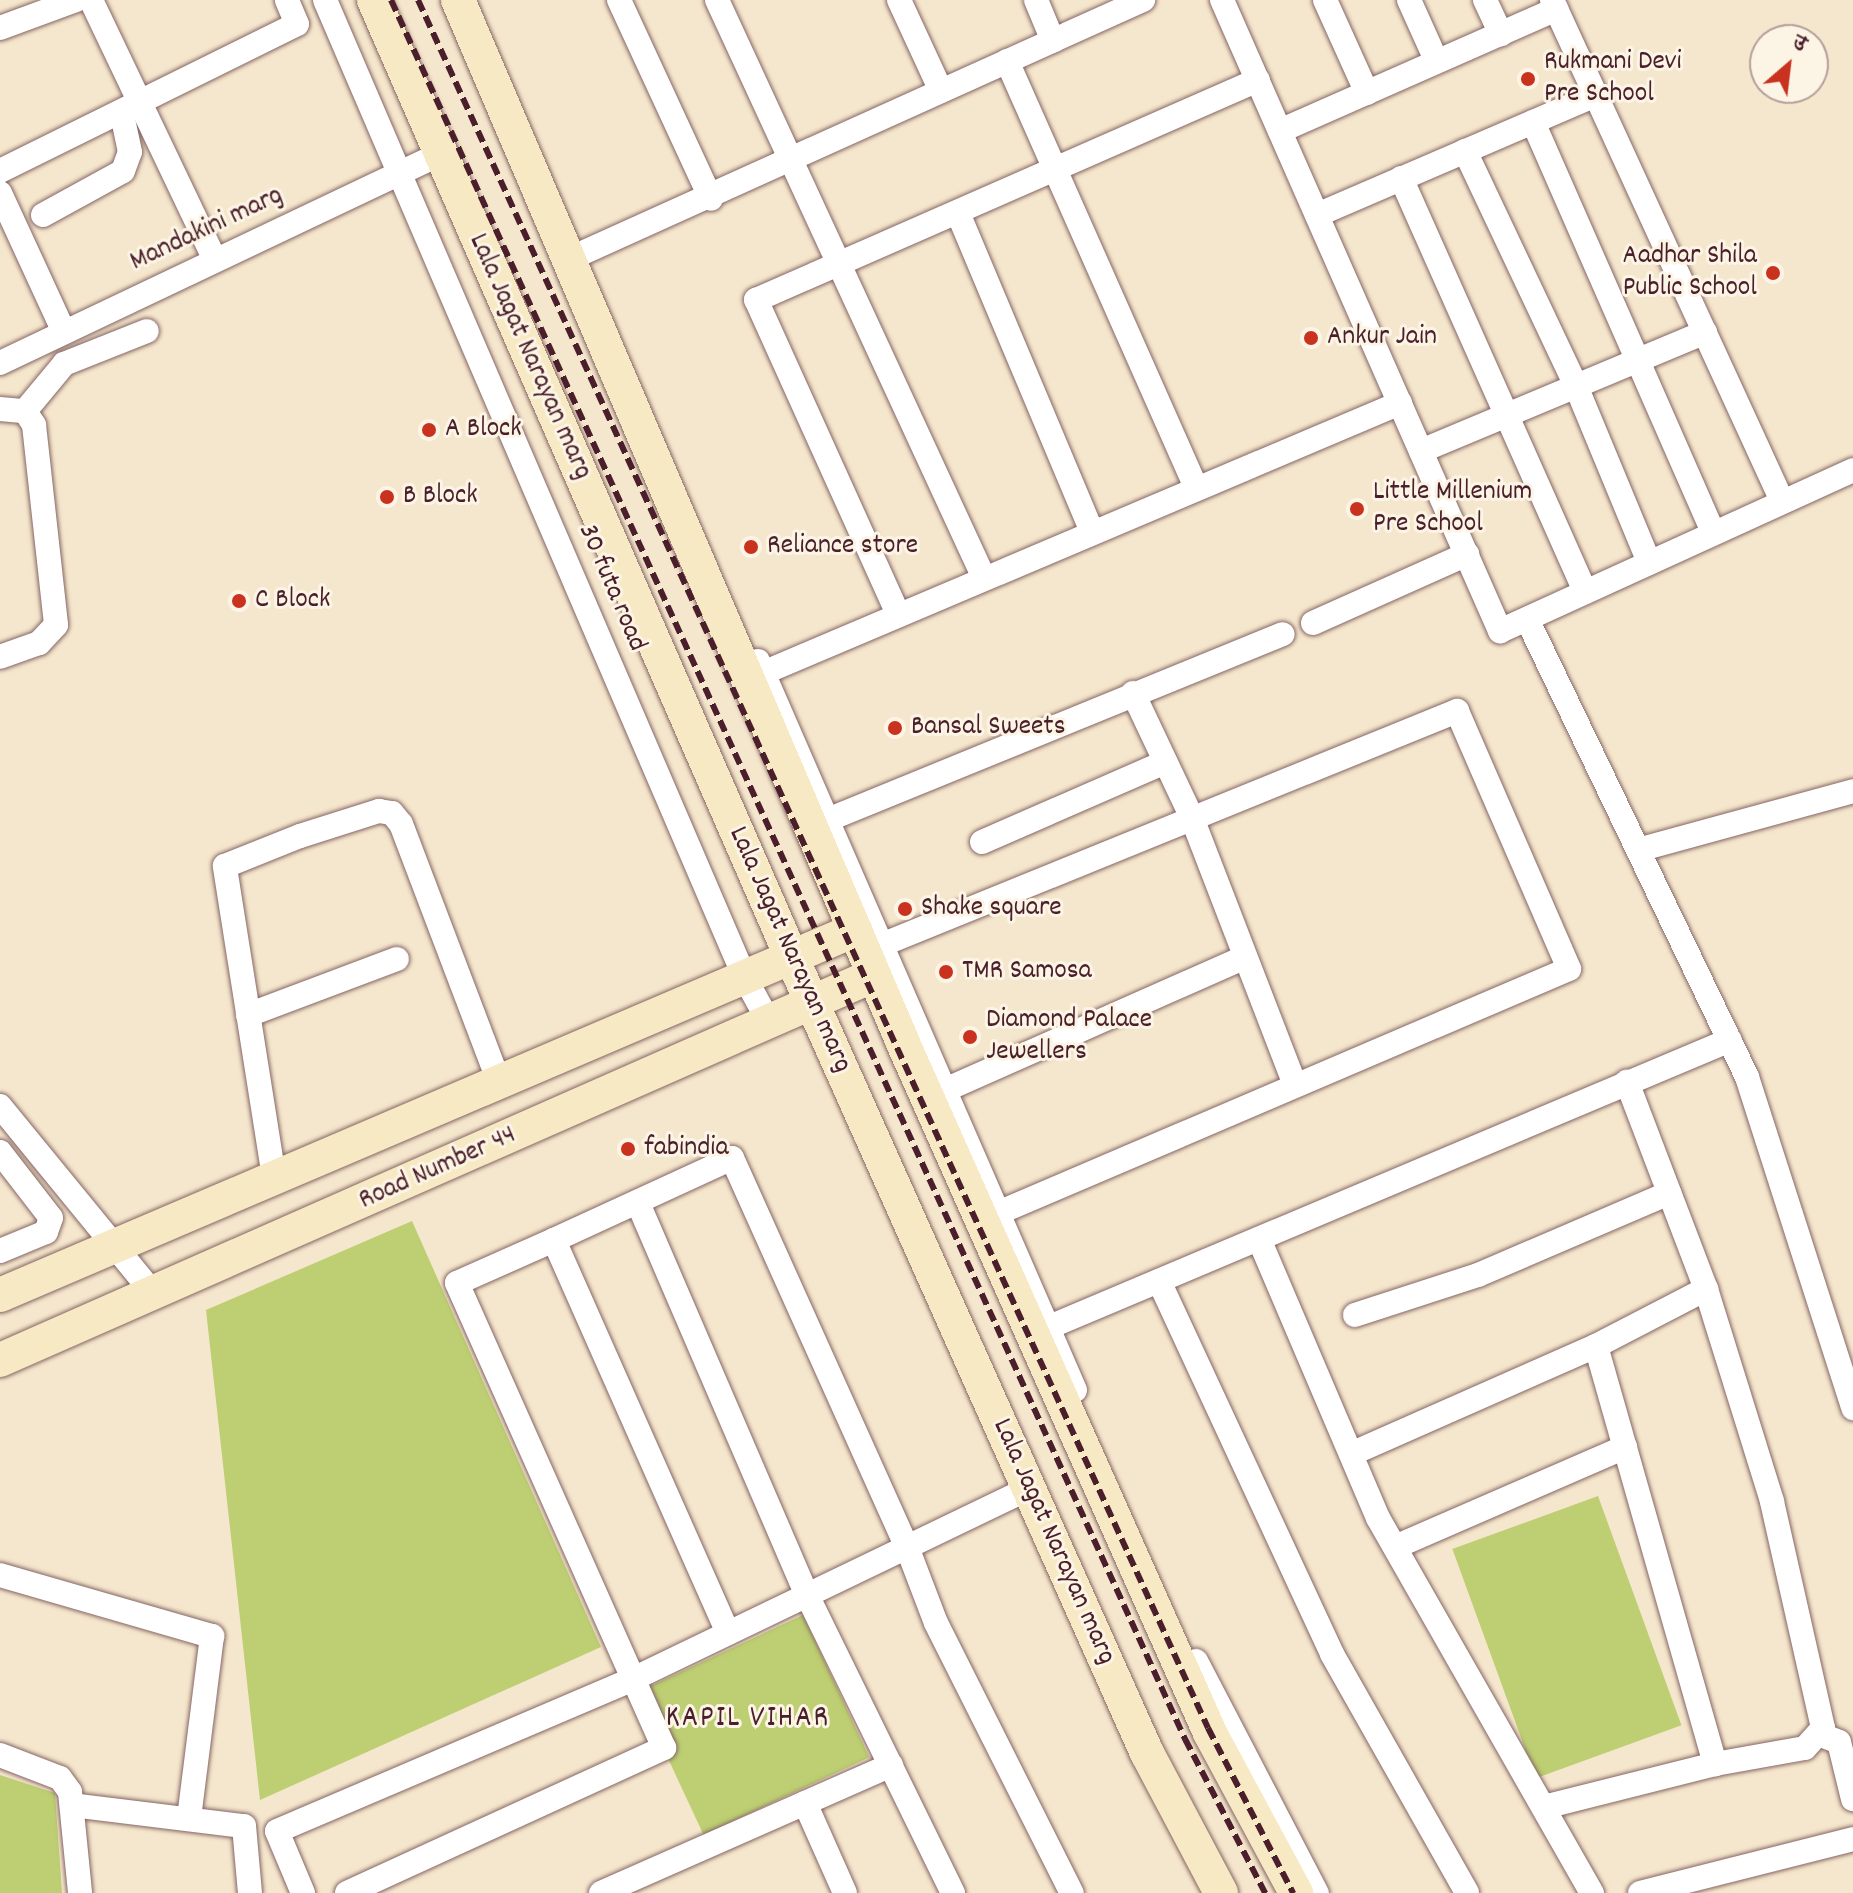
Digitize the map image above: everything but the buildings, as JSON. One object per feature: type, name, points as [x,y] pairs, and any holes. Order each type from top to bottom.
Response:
[{"type":"main road","name":"Lala Jagat Narayan marg","points":[[374,0],[792,958],[1147,1753],[1221,1893]]},
{"type":"main road","points":[[458,0],[576,258],[819,824],[869,950],[1041,1331],[1210,1733],[1296,1893]]},
{"type":"main road","name":"Road Number 44","points":[[0,1295],[792,958],[869,950]]},
{"type":"main road","name":"Road Number 44","points":[[0,1360],[812,1002],[869,950]]},
{"type":"street","points":[[0,28],[76,0]]},
{"type":"street","points":[[91,0],[132,109],[214,258]]},
{"type":"street","points":[[0,171],[132,109],[297,24],[287,0]]},
{"type":"street","name":"30 futa road","points":[[325,0],[745,978],[769,1022]]},
{"type":"street","points":[[470,0],[576,258],[763,673],[819,824],[1283,634]]},
{"type":"street","points":[[619,0],[711,199]]},
{"type":"street","points":[[717,0],[794,161],[983,576]]},
{"type":"street","points":[[899,0],[941,91]]},
{"type":"street","points":[[1036,0],[1053,41]]},
{"type":"street","points":[[576,258],[1143,0]]},
{"type":"street","points":[[1222,0],[1500,631],[1853,470]]},
{"type":"street","points":[[1325,0],[1367,93]]},
{"type":"street","points":[[1409,0],[1436,60]]},
{"type":"street","points":[[1485,0],[1501,35]]},
{"type":"street","points":[[1280,131],[1436,60],[1501,35],[1554,5],[1782,501]]},
{"type":"street","points":[[1007,61],[1196,488]]},
{"type":"street","points":[[898,614],[756,300],[1258,80]]},
{"type":"street","points":[[1317,215],[1596,95]]},
{"type":"street","points":[[43,215],[123,171],[130,152],[132,109]]},
{"type":"street","points":[[1533,122],[1641,359],[1713,532]]},
{"type":"street","points":[[1465,151],[1576,386],[1649,562]]},
{"type":"street","name":"Mandakini marg","points":[[0,363],[214,258],[441,154]]},
{"type":"street","points":[[1401,178],[1585,592]]},
{"type":"street","points":[[0,193],[64,332]]},
{"type":"street","points":[[958,213],[1092,531]]},
{"type":"street","points":[[25,411],[64,364],[147,331]]},
{"type":"street","points":[[1421,451],[1705,332]]},
{"type":"street","points":[[763,673],[983,576],[1400,403]]},
{"type":"street","points":[[0,409],[25,411]]},
{"type":"street","points":[[0,657],[39,643],[56,625],[34,425],[25,411]]},
{"type":"street","points":[[1313,623],[1467,554]]},
{"type":"street","points":[[1527,619],[1747,1077],[1851,1395]]},
{"type":"street","points":[[1133,693],[1192,818],[1243,958],[1295,1085]]},
{"type":"street","points":[[998,1213],[1569,969],[1457,711],[869,950],[945,1090],[998,1213],[1041,1331],[1142,1550],[1245,1764],[1317,1893]]},
{"type":"street","points":[[982,842],[1165,762]]},
{"type":"street","points":[[1638,850],[1853,791]]},
{"type":"street","points":[[274,1177],[225,866],[300,836],[379,811],[392,813],[401,824],[499,1082]]},
{"type":"street","points":[[945,1090],[1243,958]]},
{"type":"street","points":[[248,1015],[397,959]]},
{"type":"street","points":[[1041,1331],[1730,1040]]},
{"type":"street","points":[[1544,1807],[1715,1764],[1805,1748],[1821,1735],[1823,1720],[1772,1501],[1706,1289],[1627,1082]]},
{"type":"street","points":[[0,1106],[154,1294]]},
{"type":"street","points":[[0,1152],[51,1218],[46,1232],[0,1251]]},
{"type":"street","points":[[347,1893],[664,1748],[457,1283],[732,1158],[907,1547],[936,1623],[1072,1893]]},
{"type":"street","points":[[1355,1315],[1478,1275],[1669,1193]]},
{"type":"street","points":[[638,1203],[807,1595],[953,1893]]},
{"type":"street","points":[[1259,1239],[1351,1454],[1395,1547],[1592,1893]]},
{"type":"street","points":[[554,1240],[728,1633]]},
{"type":"street","points":[[1159,1281],[1332,1654],[1467,1893]]},
{"type":"street","points":[[1351,1454],[1596,1346],[1706,1289]]},
{"type":"street","points":[[1596,1346],[1715,1764]]},
{"type":"street","points":[[1395,1547],[1625,1447]]},
{"type":"street","points":[[303,1893],[277,1831],[635,1678],[1029,1488]]},
{"type":"street","points":[[0,1575],[212,1636],[189,1818]]},
{"type":"street","points":[[1821,1735],[1839,1742],[1853,1799]]},
{"type":"street","points":[[0,1755],[60,1778],[72,1805],[80,1893]]},
{"type":"street","points":[[601,1893],[891,1765]]},
{"type":"street","points":[[805,1803],[845,1893]]},
{"type":"street","points":[[72,1805],[244,1826],[250,1893]]},
{"type":"street","points":[[1640,1893],[1853,1839]]},
{"type":"green space","points":[[412,1221],[601,1647],[260,1800],[206,1310]]},
{"type":"green space","points":[[1598,1496],[1681,1725],[1536,1778],[1452,1549]]},
{"type":"green space","points":[[803,1615],[869,1757],[703,1835],[637,1692]]},
{"type":"green space","points":[[0,1775],[55,1793],[62,1893],[0,1893]]},
{"type":"railway","points":[[391,0],[1185,1739],[1265,1893]]},
{"type":"railway","points":[[418,0],[1208,1728],[1293,1893]]},
{"type":"place","name":"Rukmani Devi Pre School","points":[[1528,79]]},
{"type":"place","name":"Aadhar Shila Public School","points":[[1773,273]]},
{"type":"place","name":"Ankur Jain","points":[[1311,338]]},
{"type":"place","name":"A Block","points":[[429,430]]},
{"type":"place","name":"B Block","points":[[387,497]]},
{"type":"place","name":"Little Millenium Pre School","points":[[1357,509]]},
{"type":"place","name":"Reliance store","points":[[751,547]]},
{"type":"place","name":"C Block","points":[[239,601]]},
{"type":"place","name":"Bansal Sweets","points":[[895,728]]},
{"type":"place","name":"Shake square","points":[[905,909]]},
{"type":"place","name":"TMR Samosa","points":[[946,972]]},
{"type":"place","name":"Diamond Palace Jewellers","points":[[970,1037]]},
{"type":"place","name":"fabindia","points":[[628,1149]]},
{"type":"district","name":"KAPIL VIHAR","points":[[748,1720]]}]
